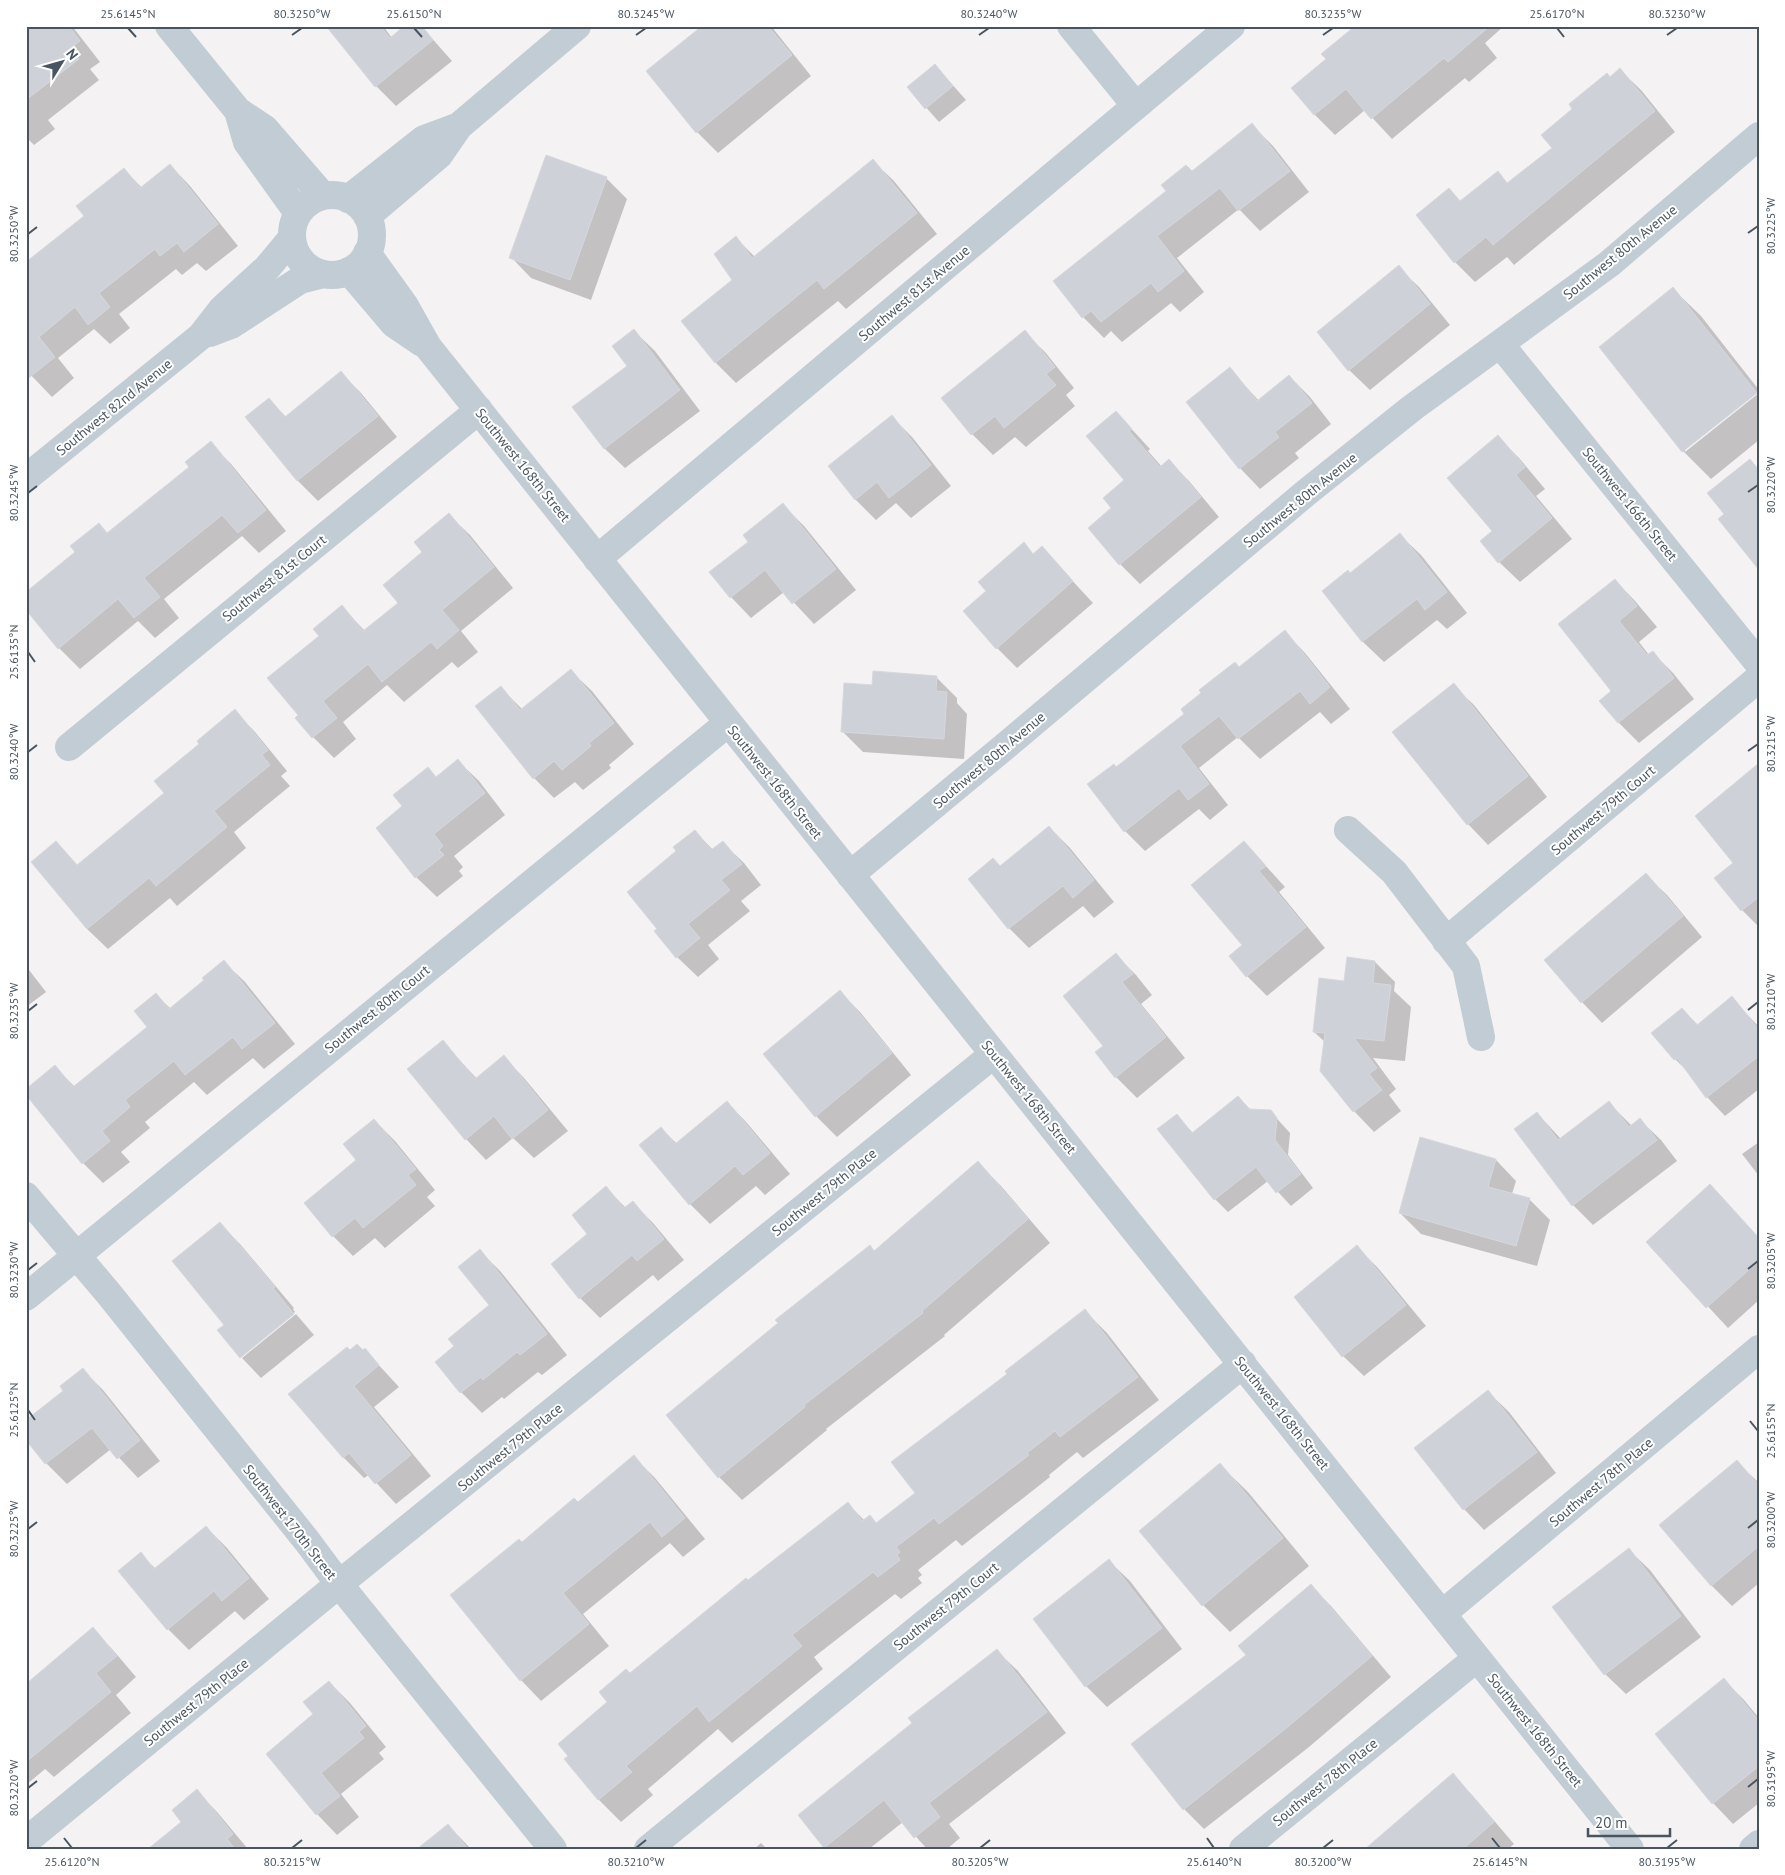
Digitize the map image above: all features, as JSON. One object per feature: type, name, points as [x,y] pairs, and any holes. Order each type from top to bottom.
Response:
[{"type":"street","points":[[169,26],[238,111],[265,129],[371,228],[371,241],[347,266],[312,270],[302,262],[295,250],[295,226],[247,142],[238,111]]},
{"type":"street","points":[[295,226],[313,200],[346,204],[439,155],[459,126],[577,26]]},
{"type":"street","points":[[1071,26],[1136,106]]},
{"type":"street","name":"Southwest 81st Avenue","points":[[598,559],[1231,26]]},
{"type":"street","name":"Southwest 80th Avenue","points":[[850,874],[1307,492],[1412,408],[1609,264],[1759,136]]},
{"type":"street","name":"Southwest 82nd Avenue","points":[[26,478],[201,336],[222,310],[267,268],[295,226]]},
{"type":"street","name":"Southwest 168th Street","points":[[347,266],[405,306],[428,347],[478,410],[1630,1849]]},
{"type":"street","name":"Southwest 82nd Avenue","points":[[201,336],[231,325],[300,280],[347,266]]},
{"type":"street","name":"Southwest 166th Street","points":[[1500,344],[1759,664]]},
{"type":"street","name":"Southwest 81st Court","points":[[69,747],[478,410]]},
{"type":"street","name":"Southwest 79th Court","points":[[1446,941],[1759,678]]},
{"type":"street","name":"Southwest 80th Court","points":[[26,1297],[728,723]]},
{"type":"street","points":[[1348,830],[1394,872],[1466,966],[1481,1037]]},
{"type":"street","name":"Southwest 79th Place","points":[[26,1841],[339,1584],[994,1054]]},
{"type":"street","name":"Southwest 170th Street","points":[[26,1196],[115,1302],[308,1541],[339,1584],[553,1849]]},
{"type":"street","name":"Southwest 78th Place","points":[[1442,1614],[1759,1349]]},
{"type":"street","name":"Southwest 79th Court","points":[[648,1849],[1243,1364]]},
{"type":"street","name":"Southwest 78th Place","points":[[1242,1849],[1477,1658]]},
{"type":"street","points":[[1753,1849],[1759,1844]]},
{"type":"building","points":[[26,26],[69,26],[80,41],[70,48],[79,59],[26,100]]},
{"type":"building","points":[[326,26],[380,26],[390,38],[404,26],[422,26],[433,40],[375,87]]},
{"type":"building","points":[[702,26],[768,26],[792,55],[696,133],[646,71]]},
{"type":"building","points":[[1355,26],[1490,26],[1448,62],[1444,58],[1371,119],[1346,89],[1314,115],[1291,88],[1326,59],[1321,54]]},
{"type":"building","points":[[935,64],[953,86],[925,109],[907,87]]},
{"type":"building","points":[[1620,68],[1655,111],[1493,245],[1486,237],[1454,263],[1416,215],[1449,188],[1460,201],[1498,171],[1507,183],[1552,148],[1541,135],[1572,109],[1569,104],[1607,73],[1610,77]]},
{"type":"building","points":[[1252,123],[1290,171],[1238,211],[1220,188],[1157,236],[1184,271],[1158,292],[1151,283],[1101,322],[1091,311],[1082,318],[1053,281],[1166,191],[1161,185],[1186,165],[1192,171]]},
{"type":"building","points":[[546,155],[607,177],[570,280],[509,258]]},
{"type":"building","points":[[873,159],[917,213],[824,289],[817,280],[715,363],[681,321],[732,280],[714,254],[736,236],[752,258]]},
{"type":"building","points":[[170,164],[218,224],[184,252],[177,243],[160,256],[155,249],[99,293],[110,307],[88,325],[75,307],[39,337],[55,357],[26,380],[26,262],[84,216],[76,206],[124,168],[140,188]]},
{"type":"building","points":[[1399,265],[1430,304],[1348,371],[1317,332]]},
{"type":"building","points":[[1673,287],[1757,393],[1682,452],[1599,347]]},
{"type":"building","points":[[634,329],[680,390],[604,449],[572,407],[627,366],[612,346]]},
{"type":"building","points":[[1025,330],[1055,367],[1046,374],[1056,385],[1004,428],[995,416],[971,435],[941,398]]},
{"type":"building","points":[[1230,367],[1257,401],[1289,375],[1312,403],[1275,432],[1279,437],[1239,469],[1186,402]]},
{"type":"building","points":[[341,371],[378,416],[297,481],[245,417],[269,398],[285,417]]},
{"type":"building","points":[[1116,411],[1132,429],[1129,431],[1160,467],[1169,459],[1201,497],[1119,565],[1088,528],[1111,508],[1103,498],[1124,480],[1086,436]]},
{"type":"building","points":[[892,415],[931,465],[889,498],[877,482],[855,500],[828,466]]},
{"type":"building","points":[[1498,435],[1525,467],[1516,475],[1552,518],[1498,563],[1480,541],[1492,531],[1447,478]]},
{"type":"building","points":[[211,441],[266,510],[238,533],[222,515],[144,578],[160,597],[134,618],[118,599],[58,649],[26,610],[26,592],[75,552],[70,546],[99,523],[107,533],[189,467],[185,462]]},
{"type":"building","points":[[1750,459],[1759,470],[1759,570],[1718,519],[1724,514],[1707,493]]},
{"type":"building","points":[[783,503],[836,569],[792,604],[765,570],[730,598],[709,572],[748,542],[743,535]]},
{"type":"building","points":[[449,513],[494,567],[442,610],[459,630],[437,649],[431,642],[382,682],[368,664],[323,701],[337,718],[312,738],[295,718],[298,715],[267,678],[319,636],[313,629],[342,605],[363,631],[398,603],[383,585],[422,552],[414,542]]},
{"type":"building","points":[[1400,533],[1447,592],[1425,610],[1417,599],[1362,642],[1322,591],[1348,570],[1350,573]]},
{"type":"building","points":[[1024,542],[1033,554],[1042,546],[1073,581],[996,649],[963,611],[986,591],[978,582]]},
{"type":"building","points":[[1615,579],[1637,606],[1619,621],[1647,655],[1653,651],[1674,678],[1618,723],[1599,701],[1611,691],[1558,624]]},
{"type":"building","points":[[1285,630],[1330,687],[1310,704],[1300,691],[1238,739],[1219,716],[1180,746],[1209,784],[1188,800],[1179,788],[1124,832],[1087,784],[1114,764],[1116,767],[1184,714],[1181,709],[1201,693],[1199,690],[1235,662],[1239,667]]},
{"type":"building","points":[[571,669],[614,723],[589,743],[591,746],[562,770],[554,761],[533,779],[475,706],[501,686],[520,710]]},
{"type":"building","points":[[873,671],[937,676],[936,691],[947,692],[944,739],[841,732],[844,683],[872,685]]},
{"type":"building","points":[[1454,683],[1528,776],[1467,825],[1392,732]]},
{"type":"building","points":[[235,709],[268,750],[262,755],[270,765],[214,811],[227,827],[156,886],[149,878],[87,929],[31,862],[56,841],[77,865],[164,793],[154,781],[199,744],[197,741]]},
{"type":"building","points":[[458,759],[485,793],[434,834],[443,846],[439,850],[444,855],[415,878],[376,828],[402,806],[393,795],[428,767],[436,777]]},
{"type":"building","points":[[1759,763],[1759,897],[1741,911],[1714,878],[1733,863],[1695,816]]},
{"type":"building","points":[[1049,826],[1094,880],[1073,898],[1063,886],[1008,929],[968,879],[993,858],[1000,866]]},
{"type":"building","points":[[695,830],[711,850],[723,841],[742,864],[721,880],[730,890],[688,924],[700,938],[676,958],[654,931],[657,929],[627,892],[676,851],[673,847]]},
{"type":"building","points":[[1244,841],[1266,866],[1259,871],[1306,927],[1246,977],[1229,956],[1242,945],[1191,885]]},
{"type":"building","points":[[1646,873],[1683,916],[1581,1003],[1544,960]]},
{"type":"building","points":[[1116,953],[1133,974],[1122,982],[1166,1037],[1115,1078],[1095,1052],[1103,1046],[1063,996]]},
{"type":"building","points":[[1347,957],[1375,961],[1373,983],[1391,985],[1384,1041],[1354,1038],[1377,1068],[1369,1074],[1382,1090],[1353,1112],[1320,1071],[1325,1033],[1313,1032],[1319,978],[1344,981]]},
{"type":"building","points":[[224,960],[275,1023],[242,1049],[233,1037],[185,1075],[174,1061],[125,1100],[130,1107],[102,1131],[110,1141],[82,1164],[26,1095],[26,1089],[55,1065],[73,1087],[147,1027],[134,1011],[156,993],[169,1009],[204,980],[202,978]]},
{"type":"building","points":[[840,990],[892,1053],[815,1117],[763,1054]]},
{"type":"building","points":[[1732,996],[1759,1030],[1759,1056],[1706,1098],[1677,1058],[1674,1060],[1651,1033],[1682,1008],[1697,1025]]},
{"type":"building","points":[[443,1040],[475,1079],[504,1055],[548,1110],[512,1139],[494,1116],[465,1140],[407,1069]]},
{"type":"building","points":[[1238,1096],[1249,1109],[1271,1110],[1277,1118],[1275,1140],[1301,1174],[1276,1193],[1256,1167],[1214,1200],[1157,1129],[1177,1114],[1192,1133]]},
{"type":"building","points":[[727,1101],[770,1153],[743,1175],[735,1166],[689,1205],[639,1145],[661,1127],[675,1144]]},
{"type":"building","points":[[1609,1101],[1629,1127],[1640,1118],[1657,1140],[1572,1206],[1514,1129],[1537,1112],[1558,1140]]},
{"type":"building","points":[[374,1119],[416,1169],[408,1175],[416,1185],[363,1228],[355,1218],[332,1237],[304,1203],[356,1160],[343,1144]]},
{"type":"building","points":[[1420,1137],[1496,1159],[1488,1187],[1530,1198],[1516,1246],[1399,1213]]},
{"type":"building","points":[[978,1161],[1028,1219],[922,1311],[923,1313],[804,1405],[805,1407],[718,1478],[666,1415],[778,1323],[775,1320],[870,1245],[874,1251]]},
{"type":"building","points":[[1710,1184],[1759,1238],[1759,1261],[1706,1308],[1646,1242]]},
{"type":"building","points":[[606,1186],[624,1208],[633,1201],[664,1239],[637,1261],[632,1255],[579,1299],[551,1264],[587,1234],[572,1215]]},
{"type":"building","points":[[220,1222],[275,1287],[273,1288],[294,1314],[240,1358],[217,1330],[224,1325],[172,1261]]},
{"type":"building","points":[[1357,1245],[1406,1305],[1342,1357],[1294,1297]]},
{"type":"building","points":[[480,1249],[547,1334],[520,1355],[517,1352],[483,1380],[481,1377],[460,1393],[435,1362],[454,1346],[448,1339],[489,1305],[458,1267]]},
{"type":"building","points":[[1085,1309],[1138,1377],[1060,1437],[1055,1431],[1027,1453],[1029,1455],[939,1524],[934,1518],[896,1547],[900,1552],[897,1555],[900,1560],[878,1577],[873,1572],[792,1635],[802,1646],[709,1722],[697,1706],[626,1766],[632,1772],[598,1800],[564,1759],[568,1756],[558,1744],[607,1702],[599,1692],[626,1669],[630,1673],[746,1578],[748,1580],[848,1502],[862,1521],[870,1515],[876,1523],[915,1493],[891,1462],[1007,1374],[1005,1371]]},
{"type":"building","points":[[357,1344],[363,1350],[365,1348],[379,1365],[354,1386],[411,1455],[375,1484],[349,1453],[343,1458],[288,1394],[347,1347],[350,1350]]},
{"type":"building","points":[[83,1368],[140,1440],[117,1459],[92,1428],[45,1464],[26,1440],[26,1420],[63,1391],[60,1386]]},
{"type":"building","points":[[1488,1390],[1537,1452],[1463,1510],[1414,1448]]},
{"type":"building","points":[[634,1455],[685,1518],[662,1537],[650,1522],[563,1593],[589,1624],[520,1681],[450,1595],[519,1539],[522,1542],[574,1498],[578,1502]]},
{"type":"building","points":[[1737,1460],[1759,1486],[1759,1546],[1711,1586],[1659,1525]]},
{"type":"building","points":[[1220,1463],[1283,1538],[1202,1606],[1139,1531]]},
{"type":"building","points":[[206,1526],[249,1578],[222,1601],[214,1591],[167,1630],[118,1571],[141,1552],[154,1569]]},
{"type":"building","points":[[1629,1548],[1681,1616],[1604,1675],[1552,1607]]},
{"type":"building","points":[[1109,1559],[1162,1628],[1085,1687],[1033,1619]]},
{"type":"building","points":[[1311,1584],[1372,1656],[1284,1730],[1183,1810],[1131,1744],[1246,1655],[1238,1646]]},
{"type":"building","points":[[93,1627],[117,1656],[96,1673],[111,1692],[26,1762],[26,1684]]},
{"type":"building","points":[[997,1649],[1047,1712],[929,1803],[940,1817],[914,1838],[884,1800],[824,1848],[798,1815],[912,1723],[908,1718]]},
{"type":"building","points":[[1724,1678],[1759,1721],[1759,1766],[1712,1804],[1655,1734]]},
{"type":"building","points":[[329,1681],[366,1726],[359,1732],[364,1738],[321,1773],[340,1796],[316,1815],[266,1754],[313,1714],[303,1702]]},
{"type":"building","points":[[1453,1773],[1494,1822],[1463,1849],[1365,1849]]},
{"type":"building","points":[[197,1789],[233,1834],[227,1839],[235,1849],[148,1849],[181,1822],[172,1810]]},
{"type":"building","points":[[448,1824],[468,1849],[417,1849]]}]
